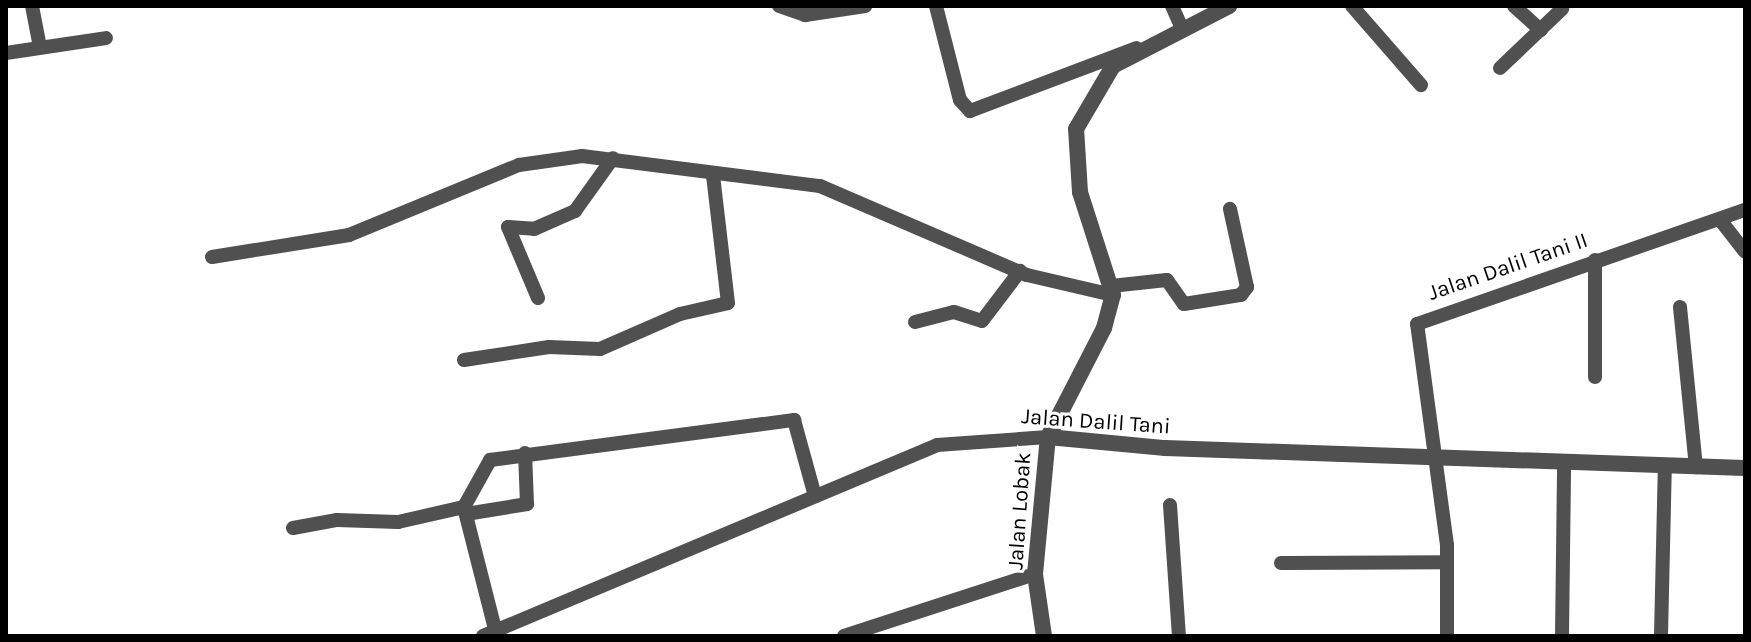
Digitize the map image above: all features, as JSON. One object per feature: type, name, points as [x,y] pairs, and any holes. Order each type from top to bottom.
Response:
[{"type":"street","points":[[32,6],[40,47]]},
{"type":"street","points":[[779,6],[805,15],[865,6]]},
{"type":"street","points":[[936,6],[960,100],[970,111],[1137,48],[1229,6]]},
{"type":"street","points":[[1172,6],[1182,28]]},
{"type":"street","points":[[1352,6],[1421,85]]},
{"type":"street","points":[[1514,6],[1541,30]]},
{"type":"street","points":[[1500,68],[1562,9]]},
{"type":"street","points":[[6,53],[106,38]]},
{"type":"street","points":[[1048,437],[1104,328],[1112,291],[1080,192],[1076,129],[1096,86],[1137,48]]},
{"type":"street","points":[[212,257],[382,225],[547,158],[613,158],[713,175],[820,186],[1020,271],[1112,291],[1167,280],[1184,304],[1241,295],[1247,287],[1230,209]]},
{"type":"street","points":[[538,298],[508,227],[534,229],[575,211],[613,158]]},
{"type":"street","points":[[464,360],[549,347],[600,349],[680,314],[728,303],[713,175]]},
{"type":"street","name":"Jalan Dalil Tani II","points":[[1439,460],[1417,324],[1595,260],[1721,221],[1745,210]]},
{"type":"street","points":[[1721,221],[1745,252]]},
{"type":"street","points":[[1595,260],[1595,377]]},
{"type":"street","points":[[915,322],[954,312],[982,321],[1020,271]]},
{"type":"street","points":[[1680,307],[1696,467]]},
{"type":"street","points":[[489,632],[465,511],[487,461],[525,453],[794,420],[815,496]]},
{"type":"street","name":"Jalan Dalil Tani","points":[[489,632],[937,445],[1048,437],[1439,460],[1745,468]]},
{"type":"street","name":"Jalan Lobak","points":[[1044,636],[1035,574],[1048,437]]},
{"type":"street","points":[[293,528],[337,520],[398,522],[527,504],[525,453]]},
{"type":"street","points":[[1439,460],[1447,562],[1447,636]]},
{"type":"street","points":[[1562,636],[1564,464]]},
{"type":"street","points":[[1661,636],[1665,466]]},
{"type":"street","points":[[1170,505],[1179,636]]},
{"type":"street","points":[[1281,563],[1447,562]]},
{"type":"street","points":[[844,636],[1035,574]]}]
